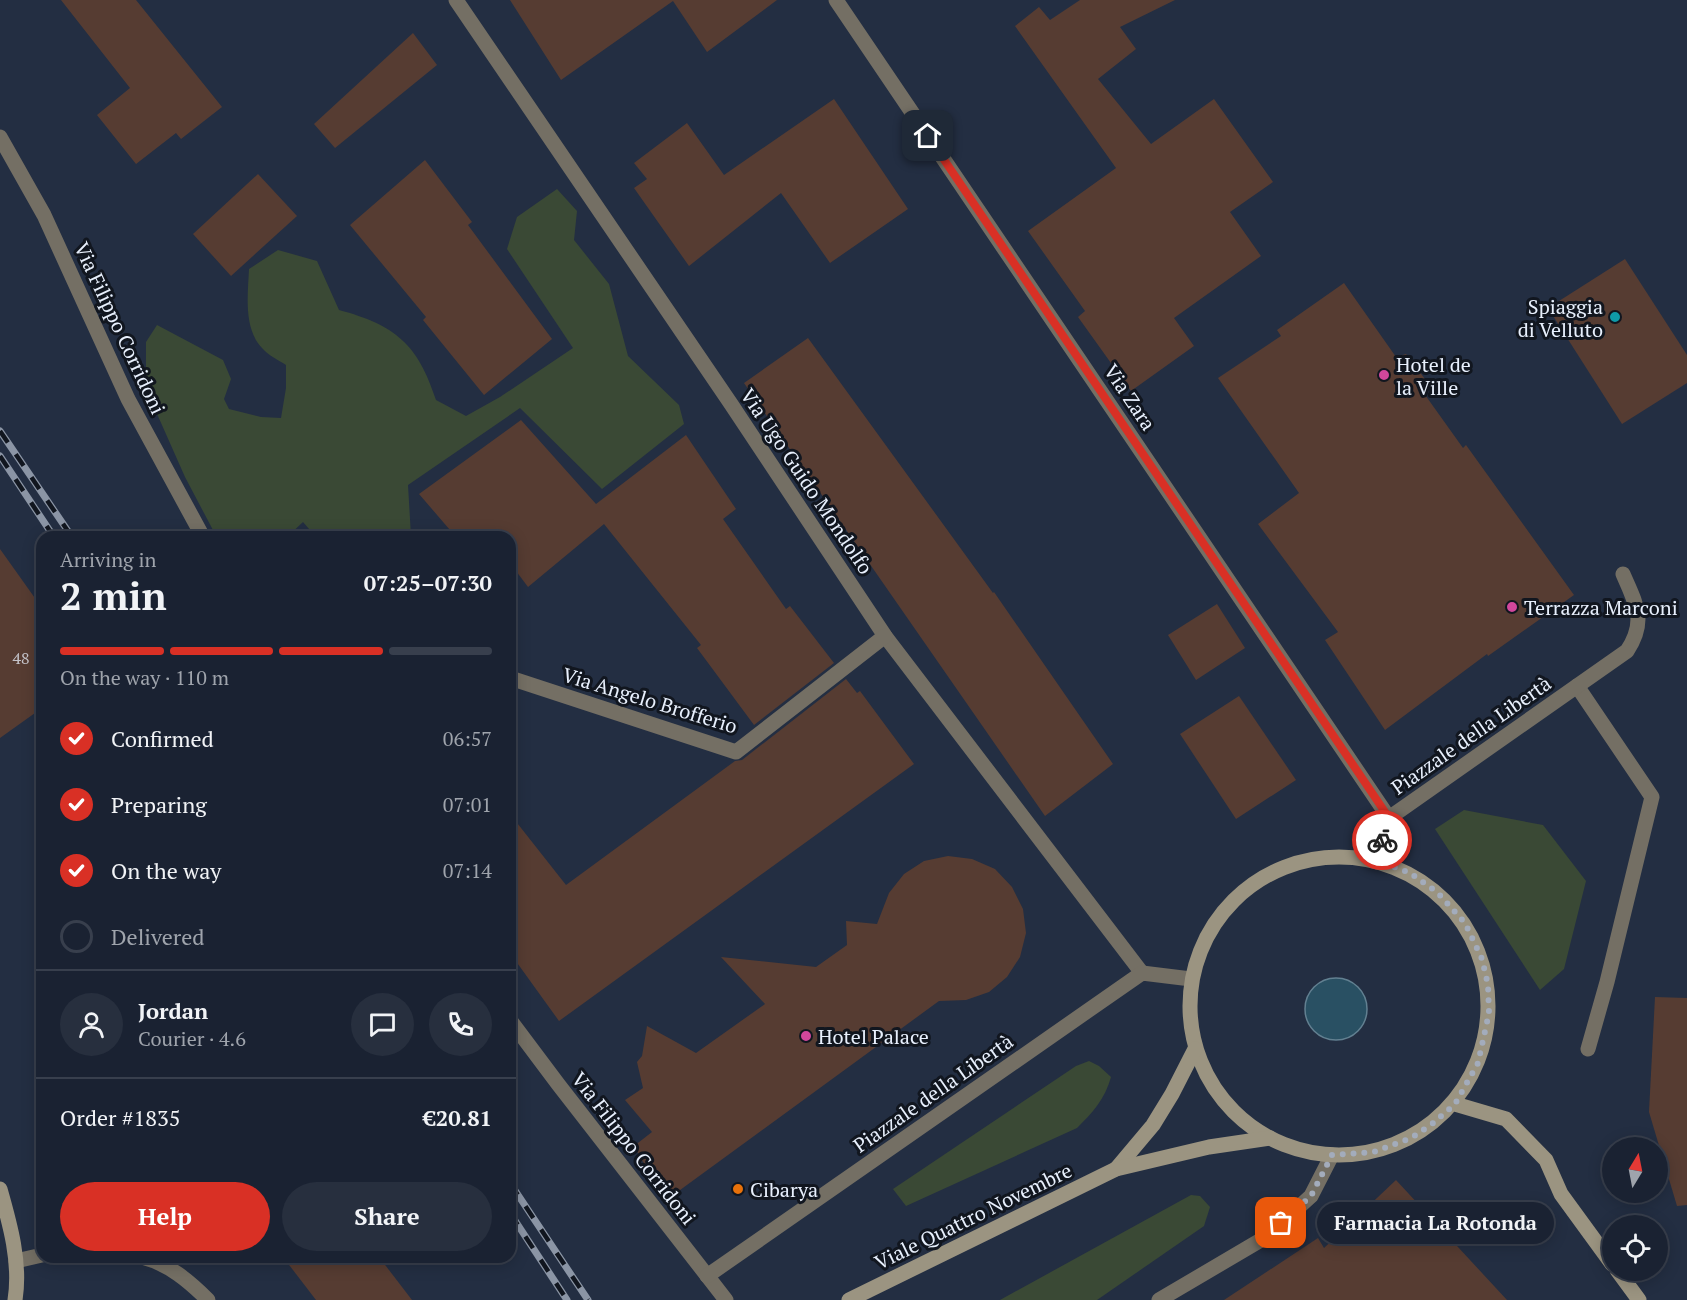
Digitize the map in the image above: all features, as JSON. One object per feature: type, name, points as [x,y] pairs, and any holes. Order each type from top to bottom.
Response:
[{"type":"street","name":"Via Ugo Guido Mondolfo","points":[[456,0],[731,404],[885,636],[1142,973]]},
{"type":"street","name":"Via Zara","points":[[836,0],[1389,818]]},
{"type":"street","name":"Via Filippo Corridoni","points":[[0,137],[44,215],[128,399],[200,531]]},
{"type":"street","name":"Piazzale della Libertà","points":[[1389,818],[1627,651],[1636,638],[1639,613],[1623,574]]},
{"type":"street","name":"Via Angelo Brofferio","points":[[516,680],[736,752],[885,636]]},
{"type":"street","name":"Piazzale della Libertà","points":[[1577,686],[1652,797],[1607,982],[1588,1049]]},
{"type":"street","points":[[1376,860],[1389,818]]},
{"type":"street","points":[[1327,856],[1376,860],[1410,873],[1437,892],[1465,923],[1482,959],[1488,985],[1489,1013],[1478,1063],[1455,1104],[1411,1138],[1374,1152],[1332,1155],[1299,1150],[1270,1138],[1234,1113],[1216,1091],[1195,1049],[1190,1028],[1188,1000],[1191,979],[1200,948],[1214,922],[1245,888],[1284,866],[1327,856]]},
{"type":"street","name":"Piazzale della Libertà","points":[[707,1276],[1142,973]]},
{"type":"street","points":[[1142,973],[1191,979]]},
{"type":"street","name":"Via Filippo Corridoni","points":[[516,1028],[726,1300]]},
{"type":"street","name":"Viale Quattro Novembre","points":[[1116,1169],[1154,1125],[1195,1049]]},
{"type":"street","points":[[1455,1104],[1506,1119],[1546,1160],[1561,1194],[1602,1250]]},
{"type":"street","name":"Viale Quattro Novembre","points":[[849,1300],[1116,1169],[1209,1147],[1270,1138]]},
{"type":"street","points":[[1159,1300],[1266,1237],[1311,1196],[1332,1155]]},
{"type":"street","points":[[0,1189],[10,1223],[16,1261],[15,1300]]},
{"type":"street","points":[[16,1261],[36,1256]]},
{"type":"street","points":[[159,1263],[185,1278],[208,1300]]},
{"type":"street","points":[[1624,1281],[1635,1299]]},
{"type":"green space","points":[[557,189],[577,211],[574,240],[609,284],[628,356],[679,405],[684,424],[602,489],[520,408],[408,485],[411,531],[311,531],[303,522],[293,531],[213,531],[185,477],[146,389],[146,342],[157,325],[223,360],[231,379],[224,399],[229,409],[261,417],[281,418],[286,388],[286,365],[264,351],[252,331],[248,310],[249,269],[278,250],[317,261],[339,310],[390,330],[402,340],[421,364],[436,400],[466,416],[500,397],[573,348],[507,249],[517,217]]},
{"type":"green space","points":[[1464,810],[1543,825],[1586,881],[1564,969],[1540,990],[1435,829]]},
{"type":"green space","points":[[1089,1061],[1099,1066],[1111,1077],[1098,1105],[1077,1128],[906,1206],[893,1189],[1076,1066]]},
{"type":"green space","points":[[1191,1195],[1200,1196],[1210,1207],[1204,1226],[1097,1300],[1000,1300]]},
{"type":"water","points":[[1330,978],[1342,978],[1358,987],[1365,997],[1367,1009],[1365,1021],[1358,1031],[1342,1040],[1330,1040],[1319,1035],[1310,1026],[1305,1015],[1305,1003],[1310,992],[1319,983]]},
{"type":"building","points":[[61,0],[136,0],[222,107],[181,139],[176,133],[136,164],[97,115],[130,88]]},
{"type":"building","points":[[510,0],[777,0],[707,52],[673,1],[561,80]]},
{"type":"building","points":[[1080,0],[1175,0],[1120,27],[1136,49],[1098,79],[1151,144],[1214,99],[1273,182],[1230,212],[1261,256],[1174,318],[1194,346],[1131,391],[1078,317],[1085,311],[1028,231],[1116,168],[1015,26],[1039,7],[1050,20]]},
{"type":"building","points":[[413,33],[437,65],[335,148],[314,124]]},
{"type":"building","points":[[834,99],[908,209],[830,263],[781,193],[689,266],[634,188],[647,179],[634,163],[687,123],[724,175]]},
{"type":"building","points":[[425,160],[472,222],[468,225],[552,339],[484,395],[423,320],[426,317],[350,225]]},
{"type":"building","points":[[258,174],[297,216],[231,276],[193,234]]},
{"type":"building","points":[[1625,259],[1687,355],[1687,383],[1622,424],[1548,308]]},
{"type":"building","points":[[1344,283],[1396,357],[1406,354],[1425,379],[1423,392],[1463,448],[1466,445],[1574,595],[1488,656],[1487,654],[1385,730],[1325,640],[1338,632],[1258,524],[1299,493],[1218,378],[1281,336],[1277,330]]},
{"type":"building","points":[[808,338],[994,592],[1113,764],[1045,816],[744,383]]},
{"type":"building","points":[[521,420],[596,504],[686,435],[736,509],[723,519],[786,609],[790,606],[834,663],[754,725],[697,648],[701,645],[604,524],[528,587],[516,571],[516,531],[451,531],[419,494]]},
{"type":"building","points":[[0,549],[36,600],[36,712],[0,738]]},
{"type":"building","points":[[1217,604],[1245,648],[1196,680],[1168,635]]},
{"type":"building","points":[[846,679],[857,693],[860,691],[914,764],[559,1021],[516,961],[516,822],[566,885],[735,761],[742,760]]},
{"type":"building","points":[[1239,696],[1296,780],[1236,819],[1180,734]]},
{"type":"building","points":[[948,856],[972,859],[995,869],[1012,887],[1023,909],[1026,933],[1020,957],[1007,977],[989,992],[966,1000],[939,1001],[665,1201],[634,1146],[652,1132],[625,1100],[643,1088],[637,1062],[642,1056],[647,1026],[696,1053],[765,1004],[721,957],[816,967],[847,945],[846,921],[877,924],[889,893],[904,874],[924,861]]},
{"type":"building","points":[[1655,997],[1687,998],[1687,1205],[1677,1206],[1668,1176],[1668,1137],[1656,1137],[1649,1112]]},
{"type":"building","points":[[1396,1180],[1507,1300],[1224,1300],[1318,1238],[1324,1248]]},
{"type":"building","points":[[288,1263],[384,1263],[412,1300],[316,1300]]},
{"type":"railway","points":[[0,431],[68,531]]},
{"type":"railway","points":[[0,456],[50,531]]},
{"type":"railway","points":[[516,1192],[588,1300]]},
{"type":"railway","points":[[516,1222],[567,1300]]},
{"type":"way so far","points":[[1281,1223],[1311,1196],[1332,1155],[1374,1152],[1411,1138],[1455,1104],[1478,1063],[1489,1013],[1488,985],[1482,959],[1465,923],[1437,892],[1410,873],[1376,860],[1382,840]]},
{"type":"place","name":"Spiaggia di Velluto","points":[[1615,317]]},
{"type":"place","name":"Hotel de la Ville","points":[[1384,375]]},
{"type":"place","name":"Terrazza Marconi","points":[[1512,607]]},
{"type":"place","name":"Hotel Palace","points":[[806,1036]]},
{"type":"place","name":"Cibarya","points":[[738,1189]]},
{"type":"place","name":"Farmacia La Rotonda","points":[[1281,1223]]},
{"type":"route","points":[[928,136],[1389,818],[1382,840]]}]
